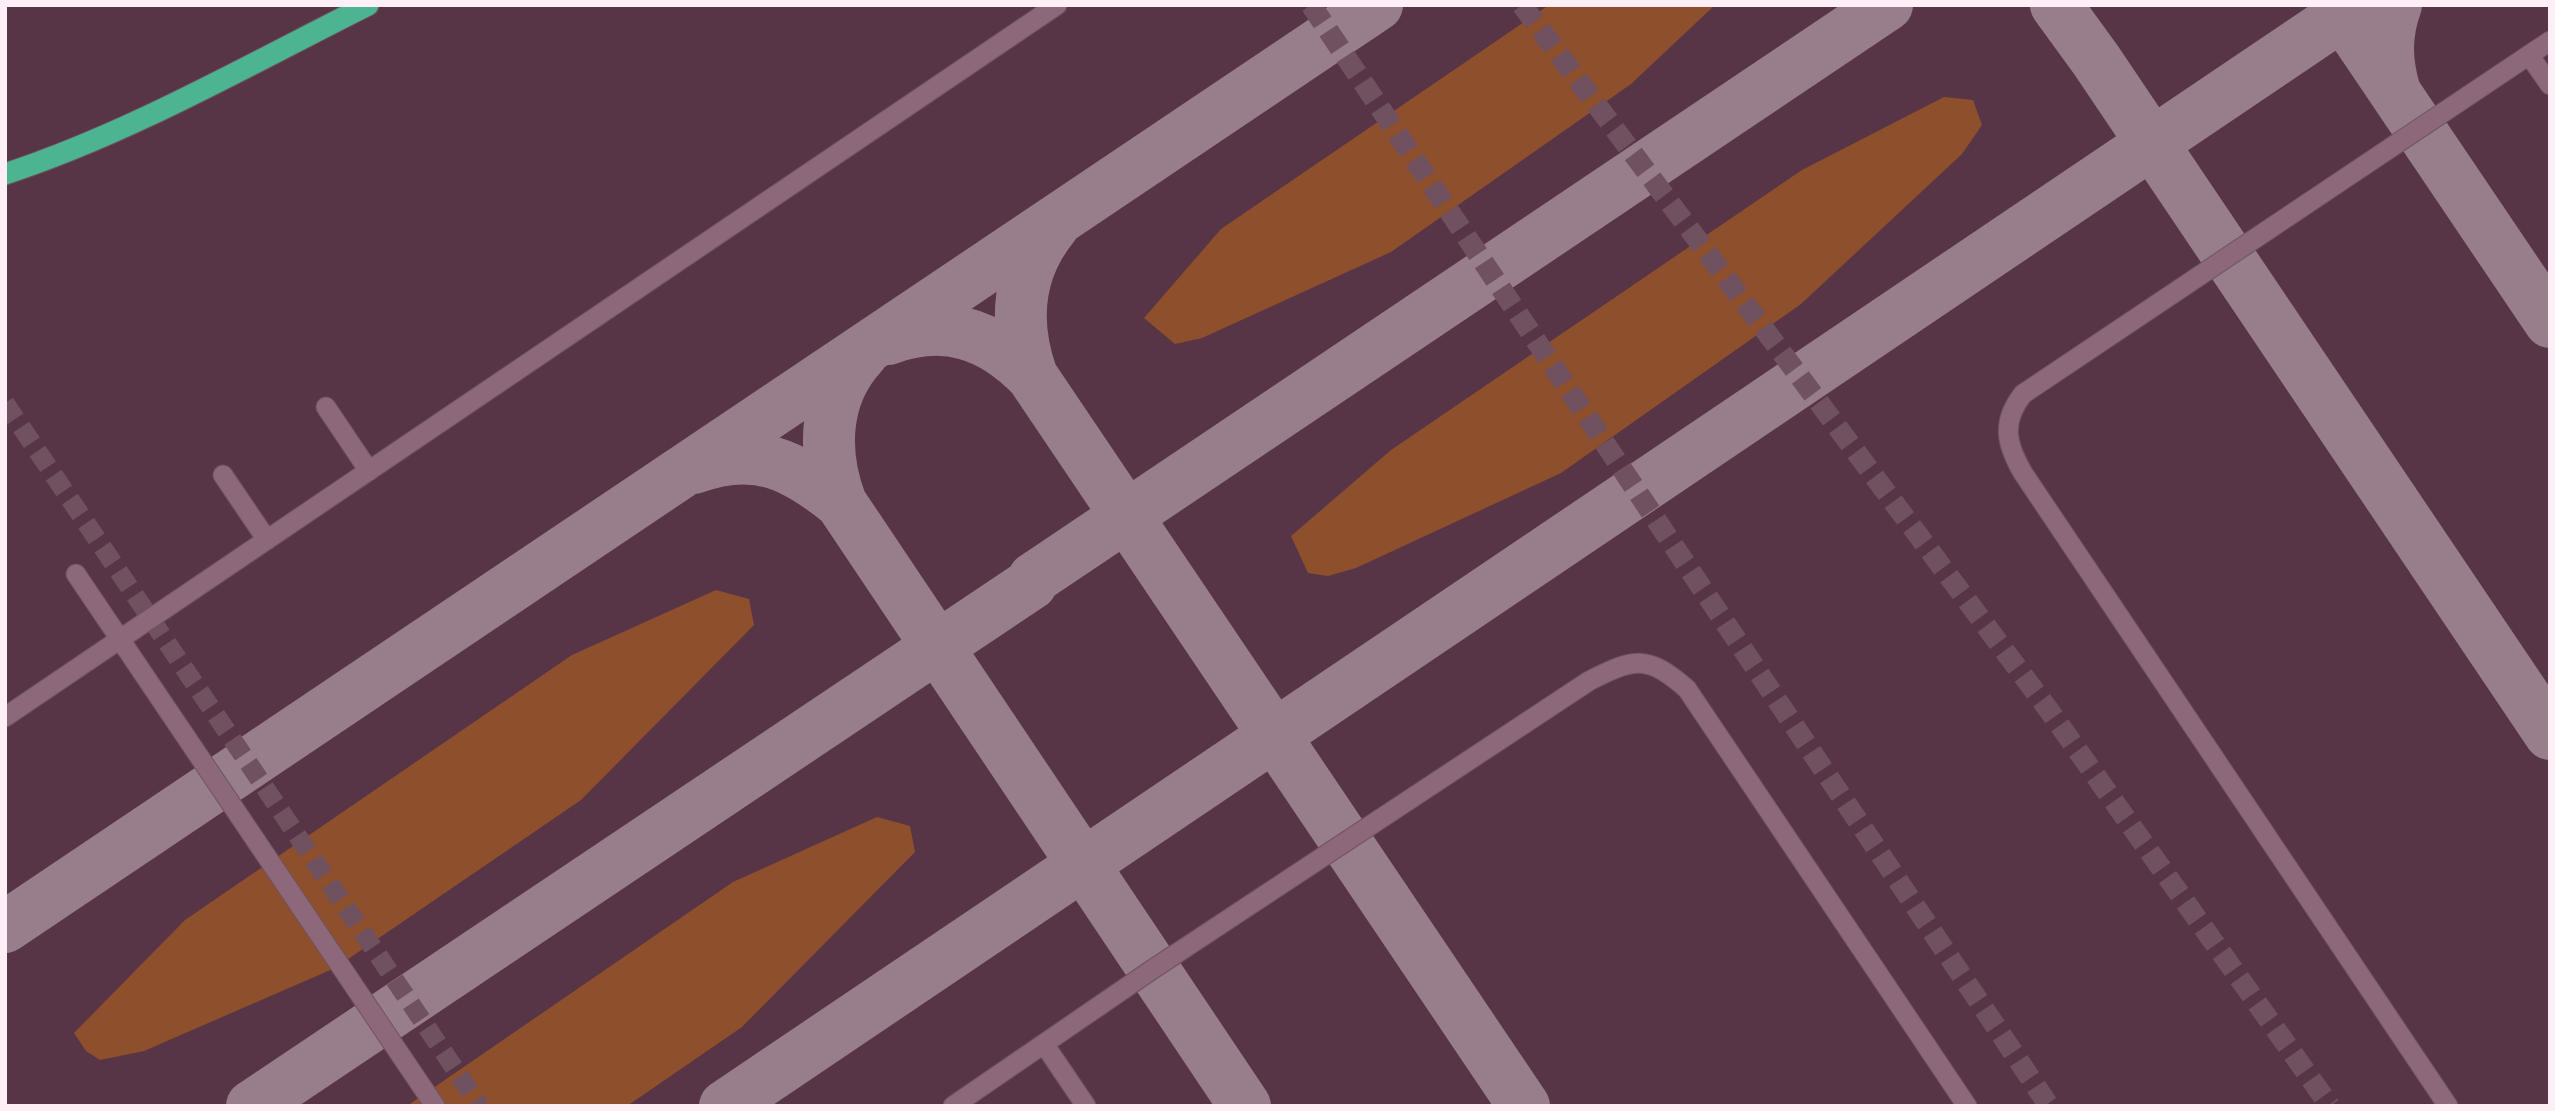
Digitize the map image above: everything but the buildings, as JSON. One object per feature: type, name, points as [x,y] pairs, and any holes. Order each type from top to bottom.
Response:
[{"type":"highway","points":[[5,174],[45,161],[148,115],[368,5]]},
{"type":"lane","points":[[5,717],[1057,5]]},
{"type":"lane","points":[[2448,1106],[2023,473],[2014,458],[2007,437],[2011,409],[2023,394],[2550,41]]},
{"type":"lane","points":[[2529,55],[2550,85]]},
{"type":"lane","points":[[326,407],[369,471]]},
{"type":"lane","points":[[223,475],[267,540]]},
{"type":"lane","points":[[76,574],[435,1106]]},
{"type":"lane","points":[[953,1106],[1323,856],[1589,681],[1617,667],[1641,663],[1666,670],[1687,689],[1967,1106]]},
{"type":"lane","points":[[1044,1044],[1086,1106]]},
{"type":"shaded area","points":[[1549,5],[1715,5],[1631,84],[1391,252],[1202,338],[1175,344],[1144,318],[1221,229]]},
{"type":"shaded area","points":[[1944,97],[1973,100],[1982,125],[1962,154],[1801,304],[1561,473],[1356,568],[1328,576],[1308,573],[1291,536],[1391,450],[1802,170]]},
{"type":"shaded area","points":[[716,590],[749,599],[754,625],[581,800],[335,968],[144,1051],[100,1060],[86,1051],[74,1033],[185,920],[572,655]]},
{"type":"shaded area","points":[[877,817],[910,826],[915,852],[742,1027],[627,1106],[407,1106],[733,882]]},
{"type":"taxiway","points":[[5,927],[1377,5]]},
{"type":"taxiway","points":[[252,1106],[1031,584],[1034,578],[1887,5]]},
{"type":"taxiway","points":[[2056,5],[2096,60],[2550,734]]},
{"type":"taxiway","points":[[2336,5],[2550,322]]},
{"type":"taxiway","points":[[725,1106],[2357,5]]},
{"type":"taxiway","points":[[2395,92],[2388,48],[2396,5]]},
{"type":"taxiway","points":[[1032,376],[1022,336],[1022,298],[1032,260],[1054,225]]},
{"type":"taxiway","points":[[888,339],[929,330],[966,334],[1000,350],[1032,376],[1524,1106]]},
{"type":"taxiway","points":[[862,354],[849,370],[840,388],[830,425],[831,465],[841,503],[1245,1106]]},
{"type":"taxiway","points":[[694,468],[736,458],[773,463],[807,478],[841,503]]},
{"type":"tunnel","points":[[1311,5],[2049,1106]]},
{"type":"tunnel","points":[[1522,5],[2051,713],[2330,1106]]},
{"type":"tunnel","points":[[5,403],[480,1106]]}]
